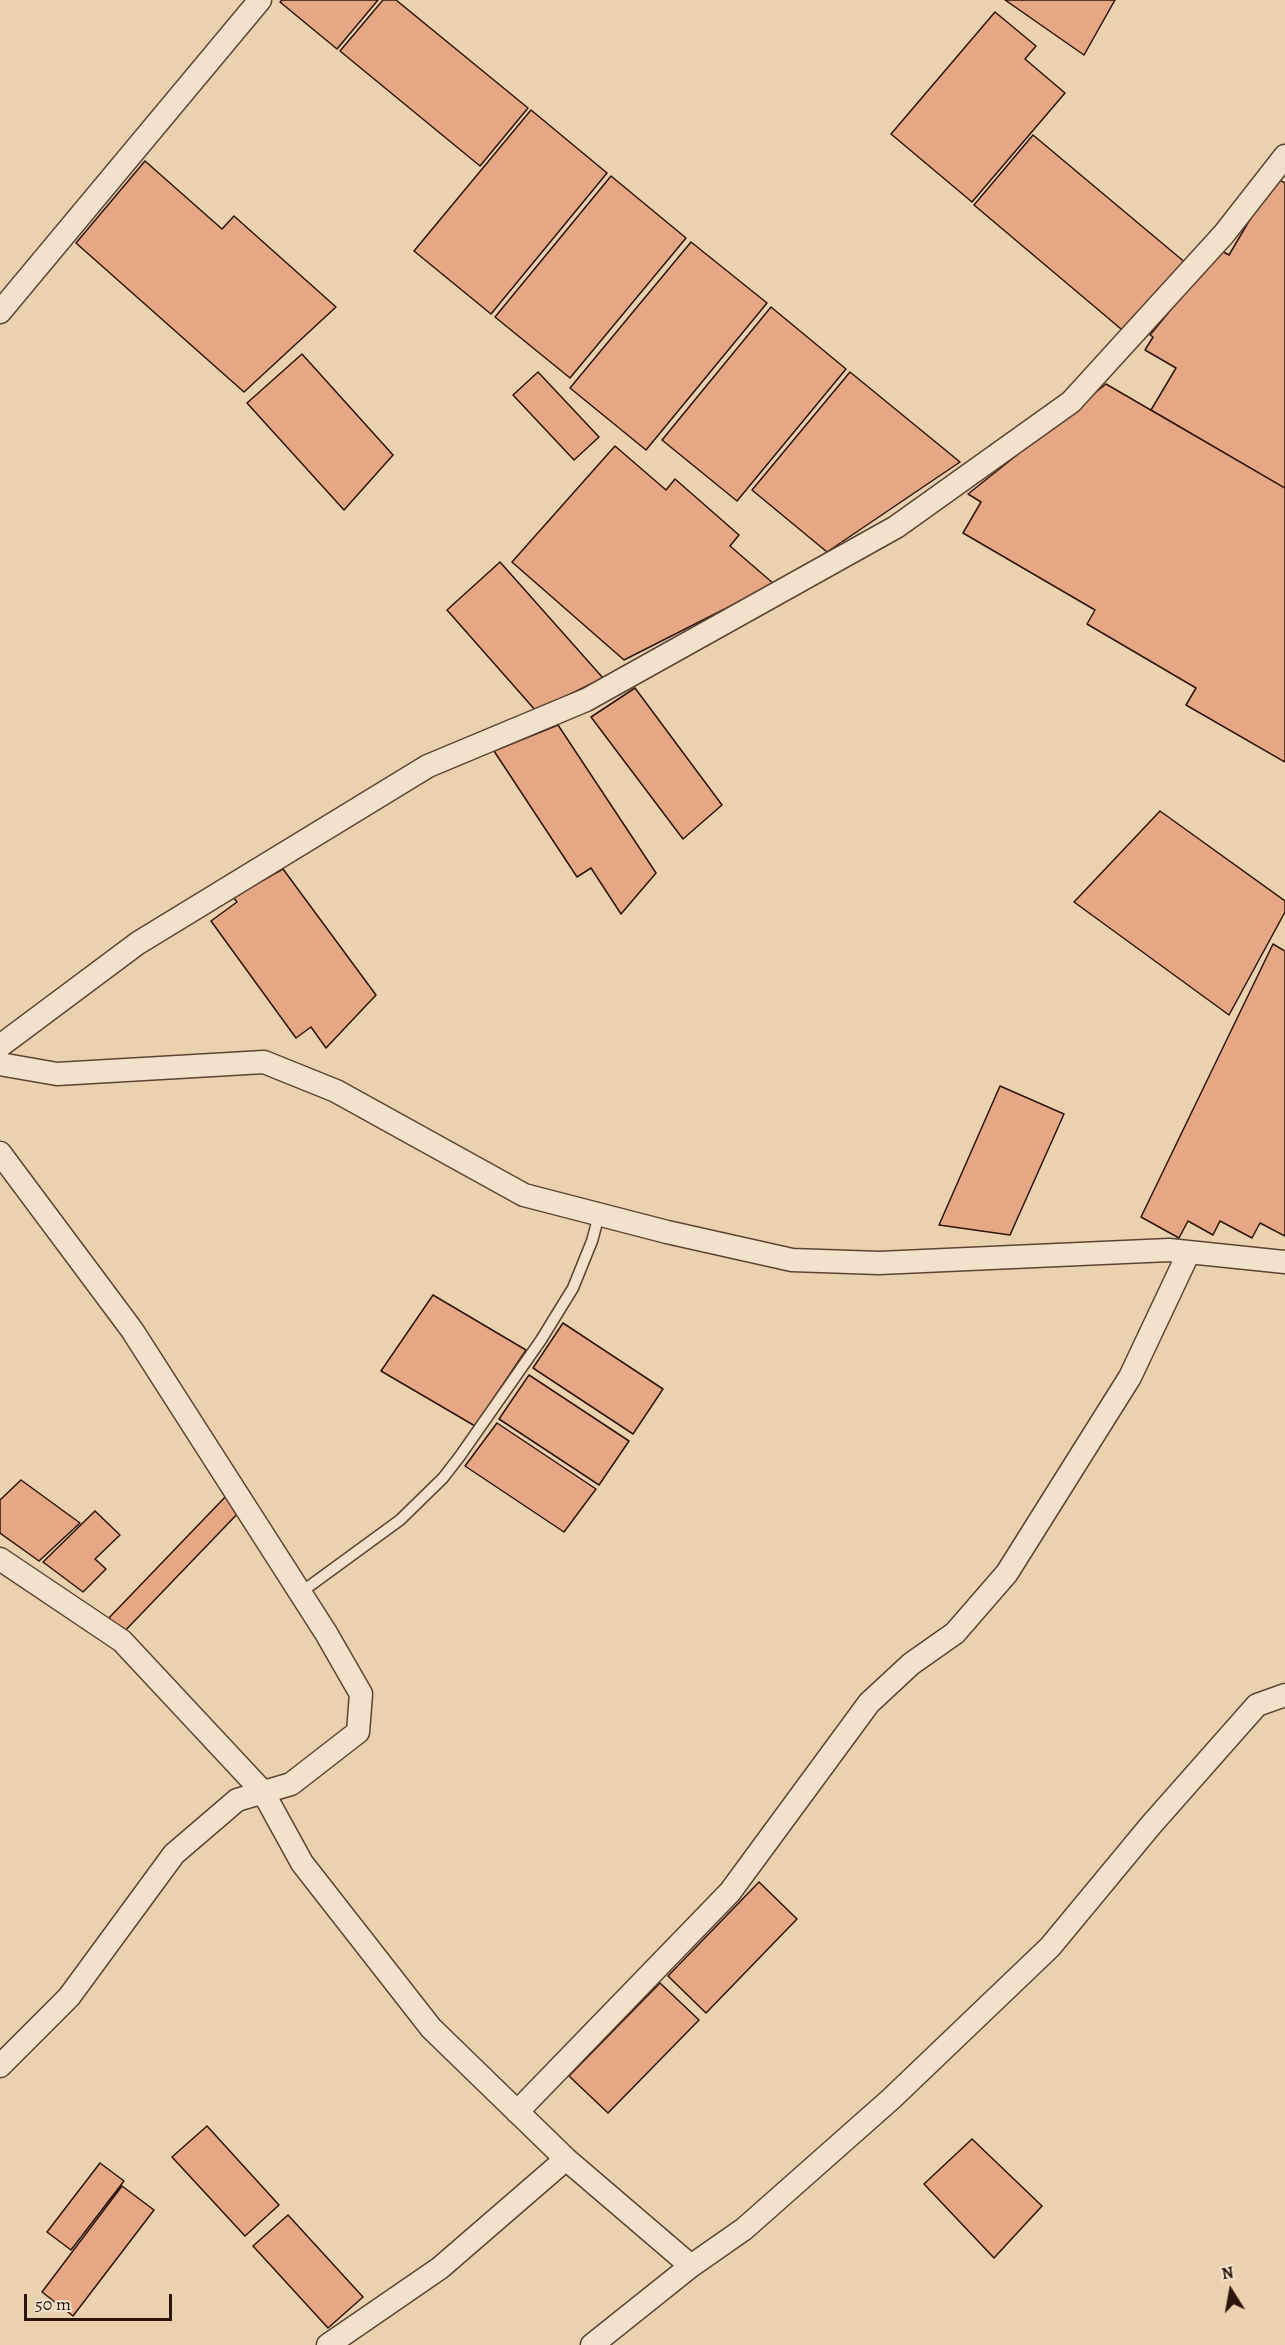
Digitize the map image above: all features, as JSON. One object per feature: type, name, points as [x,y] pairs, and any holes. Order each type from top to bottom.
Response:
[{"type":"street","points":[[0,312],[260,0]]},
{"type":"street","points":[[0,1046],[138,943],[428,766],[586,700],[896,527],[1071,402],[1224,234],[1285,156]]},
{"type":"street","points":[[0,1064],[57,1074],[264,1062],[336,1091],[524,1195],[667,1232],[792,1260],[879,1263],[1169,1250],[1285,1262]]},
{"type":"street","points":[[0,1153],[132,1330],[300,1593],[361,1694],[358,1732],[291,1784],[237,1800],[174,1854],[69,1997],[0,2066]]},
{"type":"street","points":[[517,2112],[730,1892],[869,1703],[911,1664],[955,1633],[1007,1573],[1130,1377],[1189,1252]]},
{"type":"street","points":[[0,1559],[122,1641],[263,1791],[302,1863],[431,2028],[566,2159],[691,2266]]},
{"type":"street","points":[[592,2345],[691,2266],[744,2229],[874,2115],[1050,1947],[1151,1825],[1257,1705],[1285,1695]]},
{"type":"street","points":[[328,2345],[440,2268],[566,2159]]},
{"type":"lane","points":[[300,1593],[400,1520],[443,1478],[536,1347],[573,1288],[592,1241],[598,1215]]},
{"type":"building","points":[[282,0],[378,0],[337,49],[280,2]]},
{"type":"building","points":[[383,0],[396,0],[528,108],[480,166],[340,51]]},
{"type":"building","points":[[1005,0],[1115,0],[1084,55]]},
{"type":"building","points":[[995,12],[1036,46],[1025,59],[1065,93],[972,202],[891,134]]},
{"type":"building","points":[[531,110],[607,173],[491,314],[414,251]]},
{"type":"building","points":[[1033,135],[1187,264],[1127,334],[974,205]]},
{"type":"building","points":[[145,161],[222,229],[234,216],[336,307],[244,392],[76,243]]},
{"type":"building","points":[[611,176],[686,238],[570,378],[495,317]]},
{"type":"building","points":[[1275,177],[1285,183],[1285,488],[1151,410],[1176,368],[1145,350],[1153,337],[1150,335],[1220,250],[1229,255]]},
{"type":"building","points":[[691,242],[767,303],[646,450],[570,388]]},
{"type":"building","points":[[771,307],[846,369],[737,501],[662,440]]},
{"type":"building","points":[[302,354],[393,455],[344,510],[247,403]]},
{"type":"building","points":[[538,372],[599,437],[574,460],[513,395]]},
{"type":"building","points":[[850,372],[960,462],[827,552],[752,490]]},
{"type":"building","points":[[1106,384],[1285,488],[1285,762],[1186,705],[1196,688],[1087,624],[1095,610],[963,533],[981,502],[968,494]]},
{"type":"building","points":[[615,446],[666,490],[675,479],[739,535],[730,546],[774,584],[624,660],[512,562]]},
{"type":"building","points":[[500,562],[603,678],[536,711],[447,610]]},
{"type":"building","points":[[635,688],[722,805],[683,839],[591,717]]},
{"type":"building","points":[[558,725],[656,873],[621,914],[591,868],[577,877],[494,751]]},
{"type":"building","points":[[1160,811],[1285,901],[1285,912],[1229,1015],[1074,902]]},
{"type":"building","points":[[283,869],[376,995],[326,1048],[311,1027],[296,1038],[211,921],[237,902],[233,897]]},
{"type":"building","points":[[1273,944],[1285,951],[1285,1236],[1260,1223],[1252,1238],[1220,1221],[1213,1235],[1188,1221],[1179,1238],[1141,1217]]},
{"type":"building","points":[[1000,1086],[1064,1114],[1010,1235],[939,1225]]},
{"type":"building","points":[[433,1295],[526,1350],[475,1426],[381,1371]]},
{"type":"building","points":[[563,1323],[663,1389],[633,1434],[533,1368]]},
{"type":"building","points":[[529,1375],[629,1441],[599,1485],[499,1419]]},
{"type":"building","points":[[497,1423],[596,1489],[564,1532],[465,1466]]},
{"type":"building","points":[[21,1480],[80,1523],[39,1561],[0,1533],[0,1500]]},
{"type":"building","points":[[228,1494],[243,1508],[120,1636],[105,1622]]},
{"type":"building","points":[[95,1511],[120,1535],[95,1559],[106,1569],[83,1592],[43,1562]]},
{"type":"building","points":[[759,1882],[797,1919],[706,2013],[668,1976]]},
{"type":"building","points":[[660,1983],[699,2020],[608,2113],[569,2076]]},
{"type":"building","points":[[207,2126],[279,2205],[245,2236],[172,2157]]},
{"type":"building","points":[[972,2139],[1042,2206],[994,2258],[924,2184]]},
{"type":"building","points":[[100,2163],[124,2181],[71,2250],[47,2232]]},
{"type":"building","points":[[122,2186],[154,2210],[73,2316],[42,2292]]},
{"type":"building","points":[[288,2215],[363,2297],[328,2328],[253,2246]]}]
